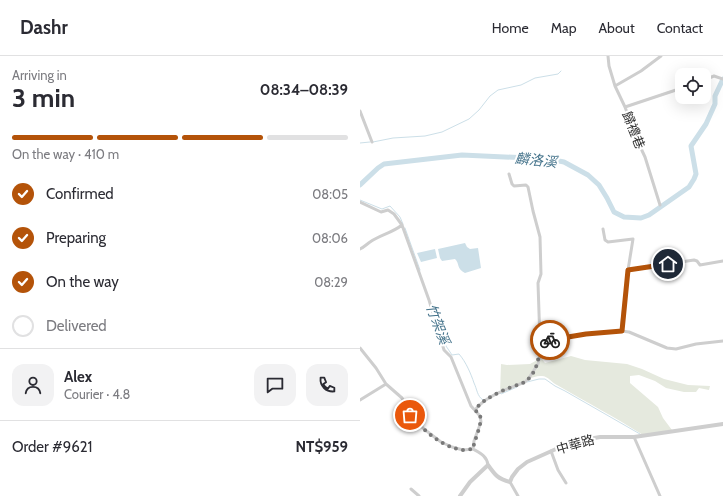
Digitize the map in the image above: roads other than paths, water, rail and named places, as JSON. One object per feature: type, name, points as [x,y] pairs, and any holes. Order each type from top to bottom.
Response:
[{"type":"street","name":"歸禮巷","points":[[608,56],[609,66],[615,86],[645,157],[660,204]]},
{"type":"street","points":[[615,86],[641,71],[661,56]]},
{"type":"street","points":[[711,77],[714,76],[722,78]]},
{"type":"street","points":[[625,107],[675,90]]},
{"type":"street","points":[[360,111],[372,142]]},
{"type":"street","points":[[475,410],[480,404],[499,393],[525,382],[538,364],[540,356],[538,283],[541,274],[540,237],[528,187],[526,185],[514,186],[509,174]]},
{"type":"street","points":[[360,202],[381,212],[388,210],[394,214],[402,225],[429,300],[444,350],[451,357],[471,406],[480,416],[481,422],[474,441],[473,449]]},
{"type":"street","points":[[360,250],[371,241],[396,230],[402,225]]},
{"type":"street","points":[[603,229],[605,240],[608,242],[633,239],[628,270],[622,331]]},
{"type":"street","points":[[628,270],[694,260],[700,265],[723,261]]},
{"type":"street","points":[[540,342],[586,334],[622,331],[629,332],[667,348],[676,349],[696,344],[723,341]]},
{"type":"street","points":[[360,348],[376,368],[386,384],[402,398],[410,415],[416,422],[441,442],[463,450],[473,449],[486,457],[488,465],[493,472],[501,479],[510,482],[518,496]]},
{"type":"street","points":[[360,400],[386,384]]},
{"type":"street","name":"中華路","points":[[510,482],[512,477],[523,464],[565,445],[590,438],[634,437],[723,424]]},
{"type":"street","points":[[634,437],[660,496]]},
{"type":"street","points":[[551,451],[558,470],[566,483]]},
{"type":"street","points":[[461,496],[470,482],[488,465]]},
{"type":"street","points":[[411,489],[419,496]]},
{"type":"waterway","points":[[373,142],[393,138],[425,136],[442,132],[469,119],[479,110],[490,96],[498,90],[521,85],[535,78],[558,74],[561,71]]},
{"type":"waterway","name":"麟洛溪","points":[[360,185],[384,164],[462,155],[549,159],[564,162],[588,175],[599,185],[614,212],[624,217],[641,218],[649,215],[689,187],[694,179],[696,174],[691,146],[706,124],[715,104],[715,96],[723,79]]},
{"type":"waterway","points":[[360,143],[370,142]]},
{"type":"waterway","name":"竹架溪","points":[[360,200],[382,209],[390,206],[400,217],[403,224]]},
{"type":"waterway","name":"竹架溪","points":[[405,228],[420,270]]},
{"type":"waterway","name":"竹架溪","points":[[432,306],[446,346],[452,355],[459,354],[462,357],[470,372],[478,394],[484,400]]},
{"type":"waterway","name":"竹架溪","points":[[527,382],[545,379],[640,434]]},
{"type":"waterway","name":"竹架溪","points":[[500,393],[501,394],[517,387]]}]
